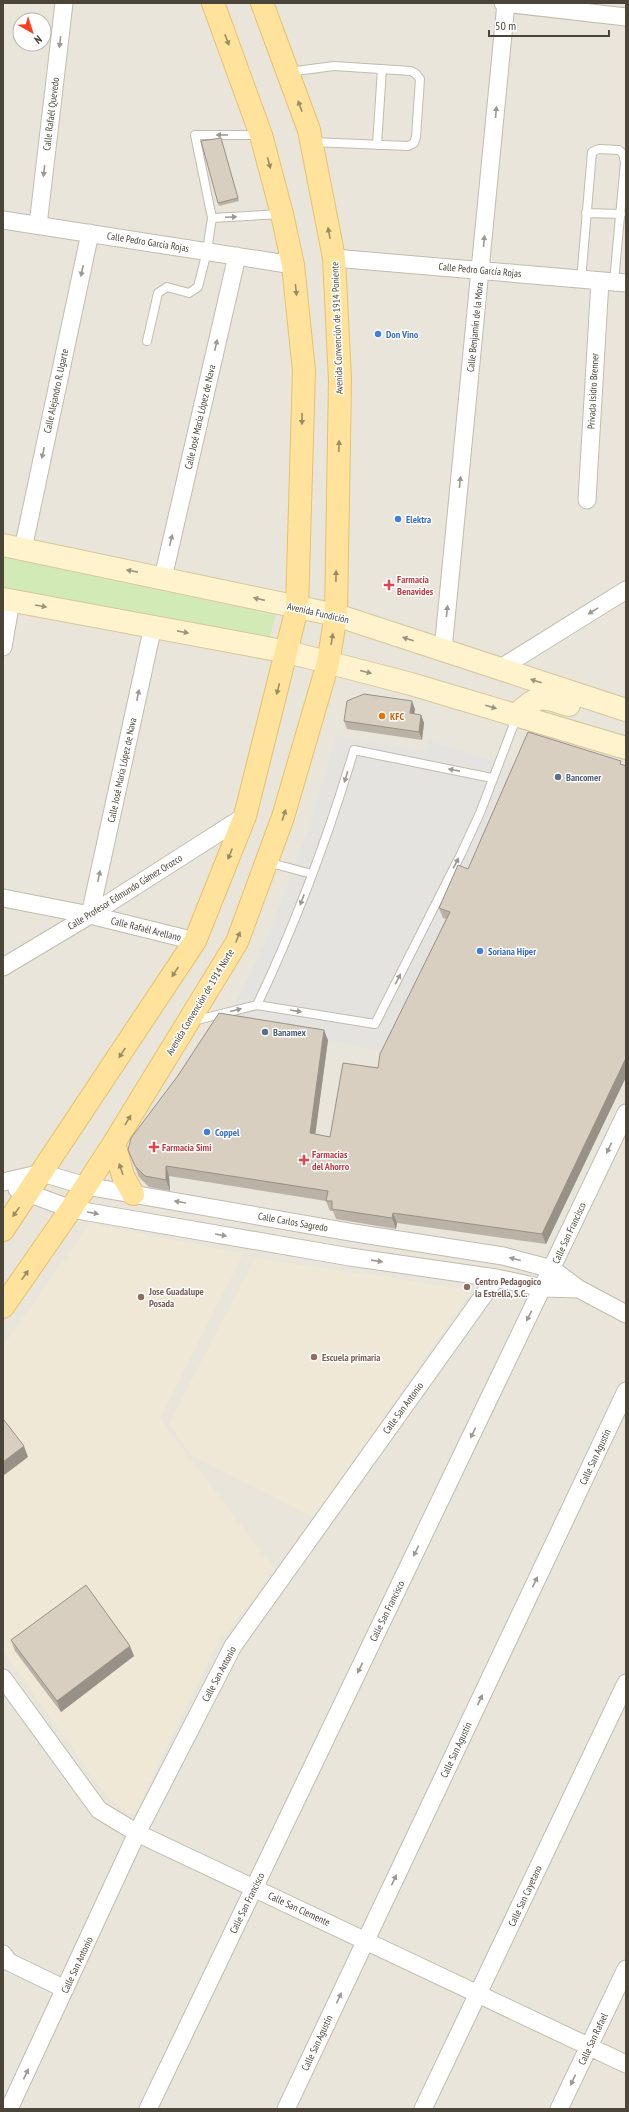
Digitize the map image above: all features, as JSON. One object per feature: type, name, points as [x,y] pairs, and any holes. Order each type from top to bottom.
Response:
[{"type":"main road","points":[[3,1230],[29,1194],[195,941],[245,816],[298,608],[304,371],[293,265],[282,214],[261,135],[213,3]]},
{"type":"main road","name":"Avenida Convención de 1914 Poniente","points":[[262,3],[309,130],[334,258],[340,380],[336,615],[328,663]]},
{"type":"main road","name":"Avenida Convención de 1914 Norte","points":[[3,1307],[71,1209],[114,1143],[237,942],[283,817],[328,663]]},
{"type":"main road","points":[[114,1143],[123,1176],[133,1194]]},
{"type":"street","name":"Calle Rafaél Quevedo","points":[[38,225],[64,3]]},
{"type":"street","points":[[503,3],[626,17]]},
{"type":"street","name":"Calle Benjamín de la Mora","points":[[443,650],[506,3]]},
{"type":"street","name":"Calle Pedro García Rojas","points":[[3,220],[293,265]]},
{"type":"street","name":"Calle Alejandro R. Ugarte","points":[[13,547],[90,233]]},
{"type":"street","name":"Calle José María López de Nava","points":[[163,578],[237,256]]},
{"type":"street","name":"Calle Pedro García Rojas","points":[[334,258],[613,282]]},
{"type":"street","name":"Privada Isidro Brenner","points":[[587,500],[613,282]]},
{"type":"street","name":"Avenida Fundición","points":[[13,547],[336,615],[621,708]]},
{"type":"street","points":[[499,668],[626,590]]},
{"type":"street","points":[[3,647],[7,600],[288,652],[517,714],[626,748]]},
{"type":"street","name":"Calle José María López de Nava","points":[[90,914],[153,626]]},
{"type":"street","points":[[517,714],[532,701],[543,698],[579,708],[621,708]]},
{"type":"street","name":"Calle Profesor Edmundo Gámez Orozco","points":[[3,967],[245,816]]},
{"type":"street","name":"Calle Rafaél Arellano","points":[[3,898],[90,914],[195,941]]},
{"type":"street","name":"Calle San Francisco","points":[[148,2109],[626,1113]]},
{"type":"street","name":"Calle Carlos Sagredo","points":[[3,1182],[42,1173],[86,1186],[355,1233],[503,1256],[552,1269],[579,1289],[626,1314]]},
{"type":"street","name":"Calle Carlos Sagredo","points":[[3,1182],[29,1194],[71,1209],[350,1257],[496,1278],[543,1288],[579,1289]]},
{"type":"street","points":[[350,1257],[355,1233]]},
{"type":"street","name":"Calle San Antonio","points":[[9,2109],[137,1833],[233,1646],[496,1278]]},
{"type":"street","name":"Calle San Agustín","points":[[286,2109],[626,1391]]},
{"type":"street","name":"Calle San Clemente","points":[[3,1678],[99,1810],[137,1833],[626,2064]]},
{"type":"street","name":"Calle San Cayetano","points":[[423,2109],[626,1682]]},
{"type":"street","points":[[5,1962],[65,1989]]},
{"type":"street","name":"Calle San Rafael","points":[[560,2109],[626,1969]]},
{"type":"lane","points":[[287,72],[334,66],[411,71],[420,79],[416,138],[414,143],[408,146],[312,142]]},
{"type":"lane","points":[[377,145],[382,69]]},
{"type":"lane","points":[[147,341],[158,293],[167,287],[189,293],[194,291],[198,287],[207,251],[212,218],[195,135],[261,135]]},
{"type":"lane","points":[[581,280],[590,159],[592,152],[599,149],[619,150],[623,154],[625,162],[613,282]]},
{"type":"lane","points":[[586,212],[621,214]]},
{"type":"lane","points":[[212,218],[282,214]]},
{"type":"lane","points":[[188,1022],[257,1005],[375,1024],[461,854],[480,813],[517,714]]},
{"type":"lane","points":[[257,1005],[278,962],[330,831],[354,750],[492,778]]},
{"type":"lane","points":[[267,862],[312,874]]},
{"type":"shaded area","points":[[3,3],[626,3],[626,2109],[3,2109]]},
{"type":"shaded area","points":[[336,736],[426,751],[429,741],[521,769],[443,918],[453,922],[390,1053],[328,1040],[222,1024],[231,1011],[266,942],[310,824]]},
{"type":"shaded area","points":[[90,1223],[243,1254],[160,1418],[275,1570],[215,1648],[134,1816],[109,1799],[3,1651],[3,1346]]},
{"type":"shaded area","name":"Escuela primaria","points":[[255,1258],[472,1290],[314,1518],[190,1454],[169,1424]]},
{"type":"green space","points":[[3,557],[276,615],[268,645],[3,592]]},
{"type":"building","points":[[221,138],[238,198],[218,203],[201,141]]},
{"type":"building","name":"KFC","points":[[364,694],[412,701],[410,713],[421,715],[419,732],[344,721],[347,701]]},
{"type":"building","points":[[528,732],[621,761],[620,764],[626,766],[626,1058],[542,1234],[393,1213],[392,1218],[332,1209],[332,1201],[326,1201],[328,1191],[166,1166],[166,1180],[145,1176],[135,1166],[128,1150],[131,1138],[177,1077],[219,1013],[324,1030],[310,1133],[330,1137],[343,1063],[378,1068],[380,1054],[450,912],[439,908],[458,865],[468,869]]},
{"type":"building","points":[[3,1420],[24,1446],[3,1462]]},
{"type":"building","points":[[86,1585],[130,1646],[57,1701],[11,1640]]},
{"type":"place","name":"Don Vino","points":[[378,334]]},
{"type":"place","name":"Elektra","points":[[398,519]]},
{"type":"place","name":"Farmacia Benavides","points":[[389,585]]},
{"type":"place","name":"KFC","points":[[382,716]]},
{"type":"place","name":"Bancomer","points":[[558,777]]},
{"type":"place","name":"Soriana Híper","points":[[480,951]]},
{"type":"place","name":"Banamex","points":[[265,1032]]},
{"type":"place","name":"Coppel","points":[[207,1132]]},
{"type":"place","name":"Farmacia Simi","points":[[154,1147]]},
{"type":"place","name":"Farmacias del Ahorro","points":[[304,1160]]},
{"type":"place","name":"Centro Pedagogico la Estrella, S.C.","points":[[467,1287]]},
{"type":"place","name":"Jose Guadalupe Posada","points":[[141,1297]]},
{"type":"place","name":"Escuela primaria","points":[[314,1357]]}]
